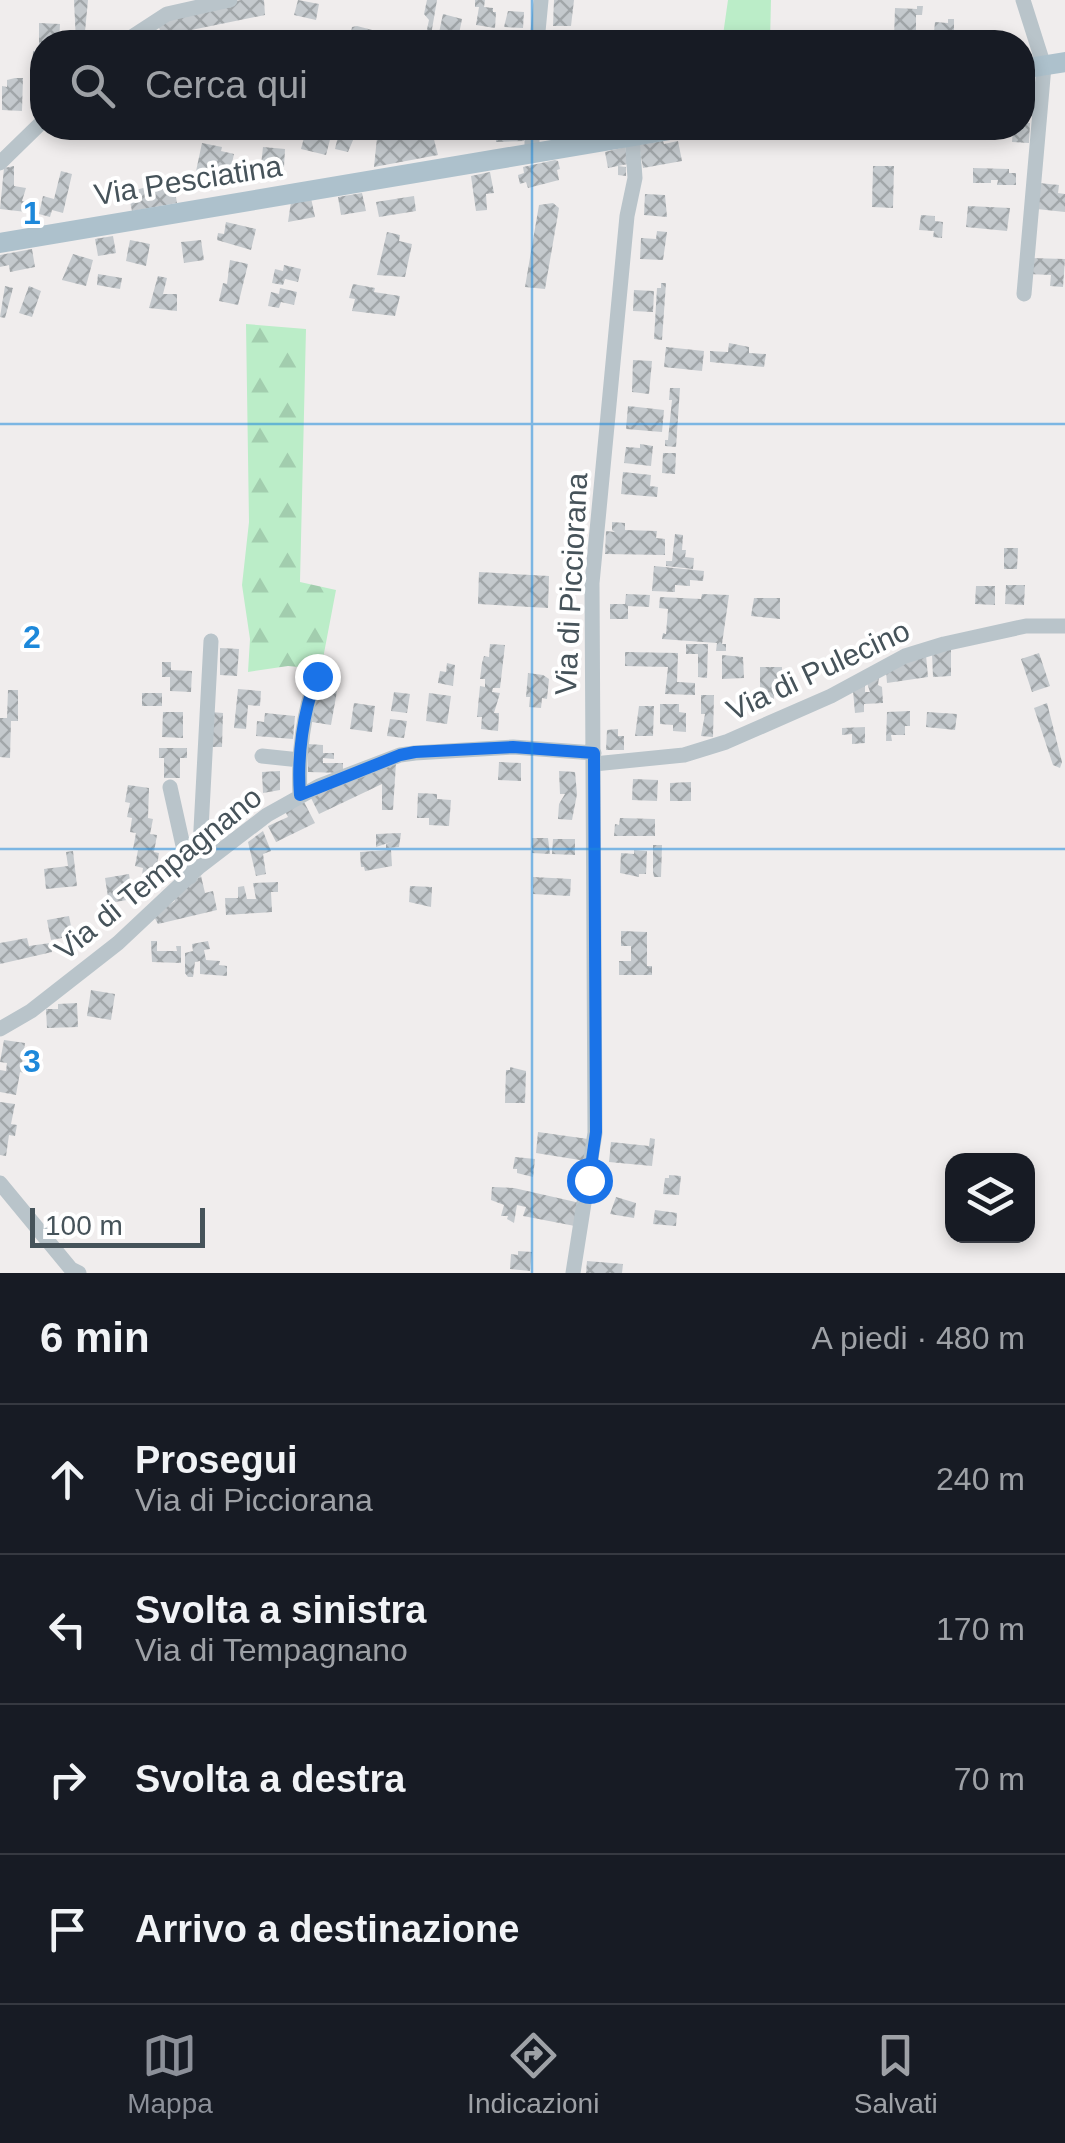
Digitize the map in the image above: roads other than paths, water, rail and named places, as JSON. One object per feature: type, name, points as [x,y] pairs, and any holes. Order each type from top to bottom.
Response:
[{"type":"main road","points":[[1035,68],[1065,62]]},
{"type":"main road","name":"Via Pesciatina","points":[[0,243],[612,140]]},
{"type":"street","points":[[142,30],[167,14],[230,0]]},
{"type":"street","points":[[539,30],[540,0]]},
{"type":"street","points":[[1023,0],[1027,30]]},
{"type":"street","points":[[0,163],[30,134]]},
{"type":"street","points":[[532,140],[532,152]]},
{"type":"street","name":"Via di Picciorana","points":[[574,1273],[596,1132],[592,583],[627,216],[635,178],[632,140]]},
{"type":"street","points":[[1024,294],[1030,140]]},
{"type":"street","name":"Via di Pulecino","points":[[594,759],[684,755],[726,742],[830,696],[905,656],[1026,626],[1065,626]]},
{"type":"street","points":[[194,872],[211,641]]},
{"type":"street","points":[[300,795],[300,760],[309,697],[317,676]]},
{"type":"street","name":"Via di Tempagnano","points":[[0,1029],[118,943],[194,872],[267,814],[300,795],[415,752],[513,747],[594,759]]},
{"type":"street","points":[[262,756],[300,760]]},
{"type":"street","points":[[170,788],[194,872]]},
{"type":"street","points":[[0,1184],[71,1269],[80,1273]]}]
